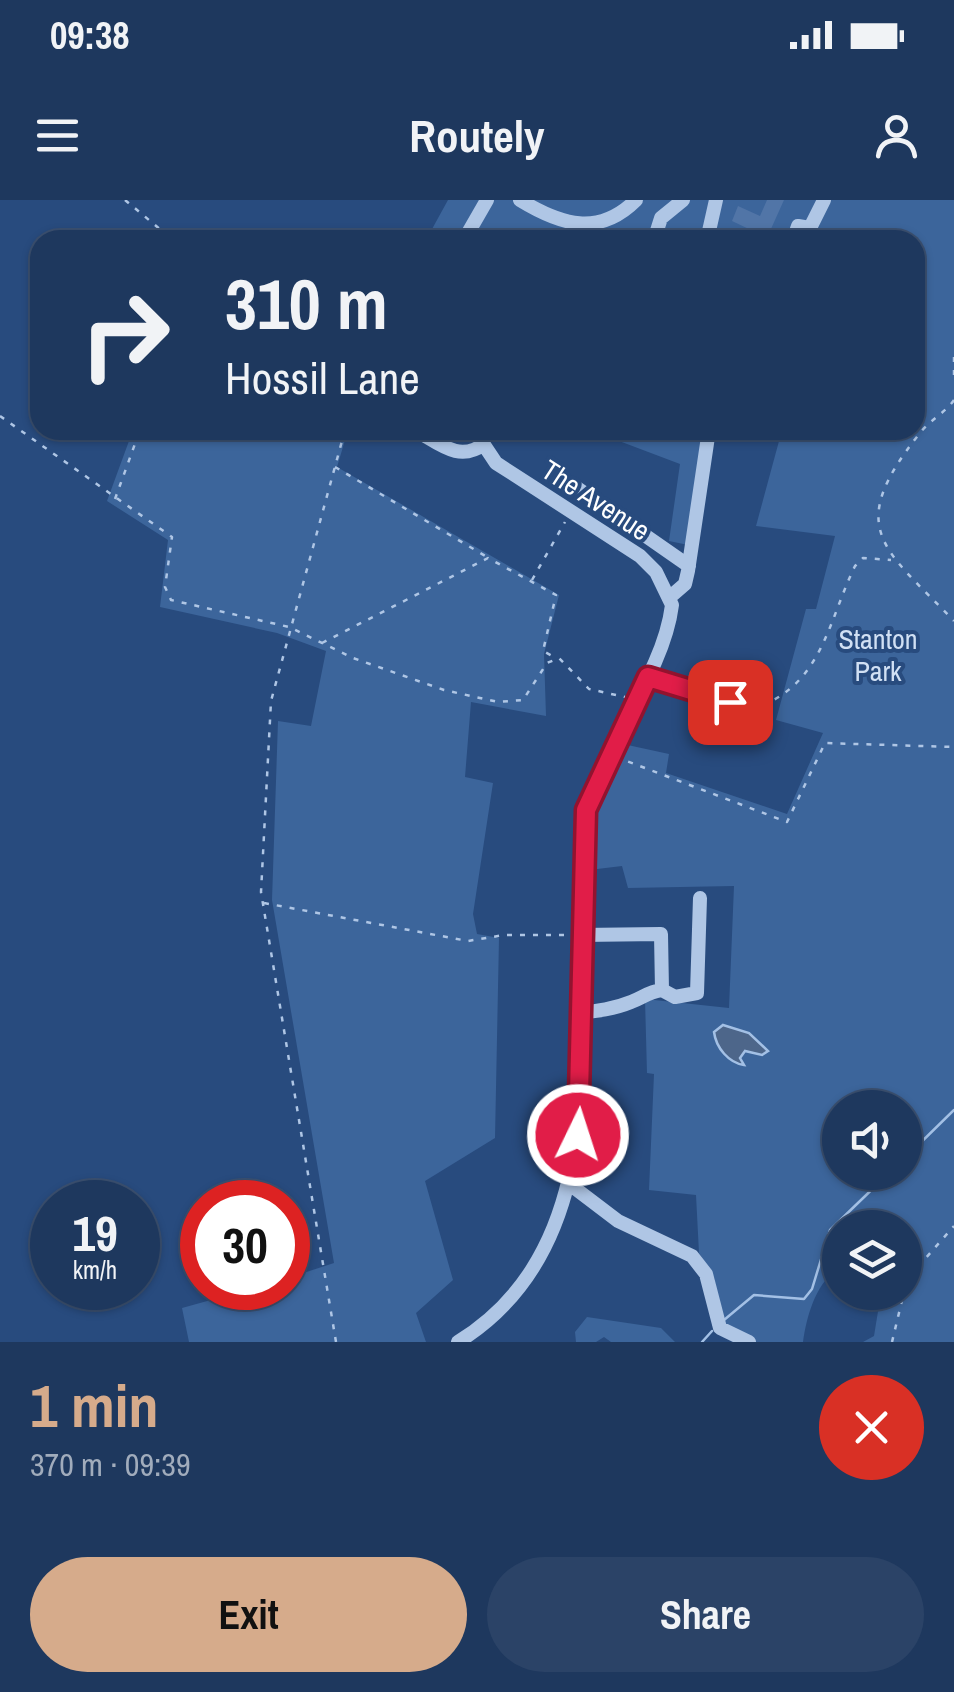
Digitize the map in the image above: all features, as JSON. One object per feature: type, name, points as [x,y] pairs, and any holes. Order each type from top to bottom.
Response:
[{"type":"street","points":[[470,230],[486,200]]},
{"type":"street","points":[[520,200],[580,226],[610,220],[636,200]]},
{"type":"street","points":[[658,230],[662,218],[683,200]]},
{"type":"street","points":[[709,230],[716,200]]},
{"type":"street","points":[[812,230],[824,200]]},
{"type":"street","points":[[433,440],[459,454],[470,454],[484,444]]},
{"type":"street","name":"The Avenue","points":[[481,440],[496,463],[640,556],[656,572],[671,601]]},
{"type":"street","points":[[469,1340],[528,1277],[568,1184],[580,1116],[579,1013],[586,810],[648,677],[671,601],[685,584],[708,440]]},
{"type":"street","points":[[577,488],[689,566]]},
{"type":"street","points":[[648,677],[753,709]]},
{"type":"street","points":[[579,1013],[611,1009],[633,1002],[646,992],[662,990],[675,997],[697,994],[700,898]]},
{"type":"street","points":[[581,935],[662,934],[662,990]]},
{"type":"street","points":[[568,1184],[618,1221],[692,1256],[710,1286],[720,1328],[749,1342]]},
{"type":"path","points":[[126,200],[161,230]]},
{"type":"path","points":[[954,356],[954,377]]},
{"type":"path","points":[[925,428],[954,400]]},
{"type":"path","points":[[0,416],[30,438]]},
{"type":"path","points":[[33,440],[172,536],[165,587],[171,600],[292,628],[320,644],[419,682],[506,702],[526,698],[547,664],[556,658]]},
{"type":"path","points":[[115,500],[136,440]]},
{"type":"path","points":[[336,1342],[262,903],[271,701],[342,440]]},
{"type":"path","points":[[915,440],[886,489],[877,521],[880,539],[892,560],[954,620]]},
{"type":"path","points":[[334,466],[556,595],[543,651],[568,664],[590,688],[638,700]]},
{"type":"path","points":[[532,582],[570,512]]},
{"type":"path","points":[[320,644],[488,558]]},
{"type":"path","points":[[753,709],[787,694],[802,681],[823,647],[855,566],[863,558],[892,560]]},
{"type":"path","points":[[611,754],[787,822],[825,744],[954,747]]},
{"type":"path","points":[[262,903],[472,941],[512,934],[581,935]]},
{"type":"path","points":[[922,1268],[954,1226]]},
{"type":"path","points":[[892,1342],[900,1310]]},
{"type":"green space","name":"Stanton Park","points":[[448,200],[954,200],[954,1342],[863,1342],[874,1336],[878,1310],[922,1310],[922,1210],[822,1210],[822,1286],[810,1310],[803,1342],[747,1342],[723,1327],[714,1277],[699,1253],[696,1195],[649,1190],[654,1074],[647,1073],[645,999],[729,1008],[734,886],[628,888],[622,866],[589,870],[598,790],[623,744],[669,754],[666,773],[787,814],[823,733],[776,720],[806,609],[816,609],[835,536],[756,526],[779,440],[925,440],[925,230],[432,230]]},
{"type":"green space","points":[[129,440],[345,440],[337,467],[559,595],[544,654],[546,716],[471,702],[465,777],[493,783],[473,914],[477,934],[499,938],[495,1138],[425,1181],[453,1280],[416,1313],[426,1342],[189,1342],[182,1310],[310,1310],[310,1271],[334,1263],[272,900],[278,721],[311,726],[326,651],[277,633],[160,607],[168,540],[107,501]]},
{"type":"green space","points":[[616,440],[711,440],[693,546],[669,541],[680,464]]},
{"type":"green space","points":[[587,1317],[661,1328],[675,1342],[611,1342],[604,1337],[596,1342],[576,1342],[575,1332]]},
{"type":"shaded area","points":[[723,1025],[749,1033],[768,1051],[762,1055],[745,1051],[740,1058],[744,1065],[733,1061],[715,1038],[714,1032]]},
{"type":"building","points":[[767,200],[784,200],[770,230],[751,230],[732,221],[738,206],[760,216]]},
{"type":"waterway","points":[[922,1141],[954,1110]]},
{"type":"waterway","points":[[724,1320],[754,1295],[804,1299],[812,1289],[830,1230],[871,1190]]},
{"type":"waterway","points":[[702,1342],[712,1331]]},
{"type":"route","points":[[578,1135],[582,1082],[582,876],[586,810],[591,794],[648,677],[730,702]]}]
